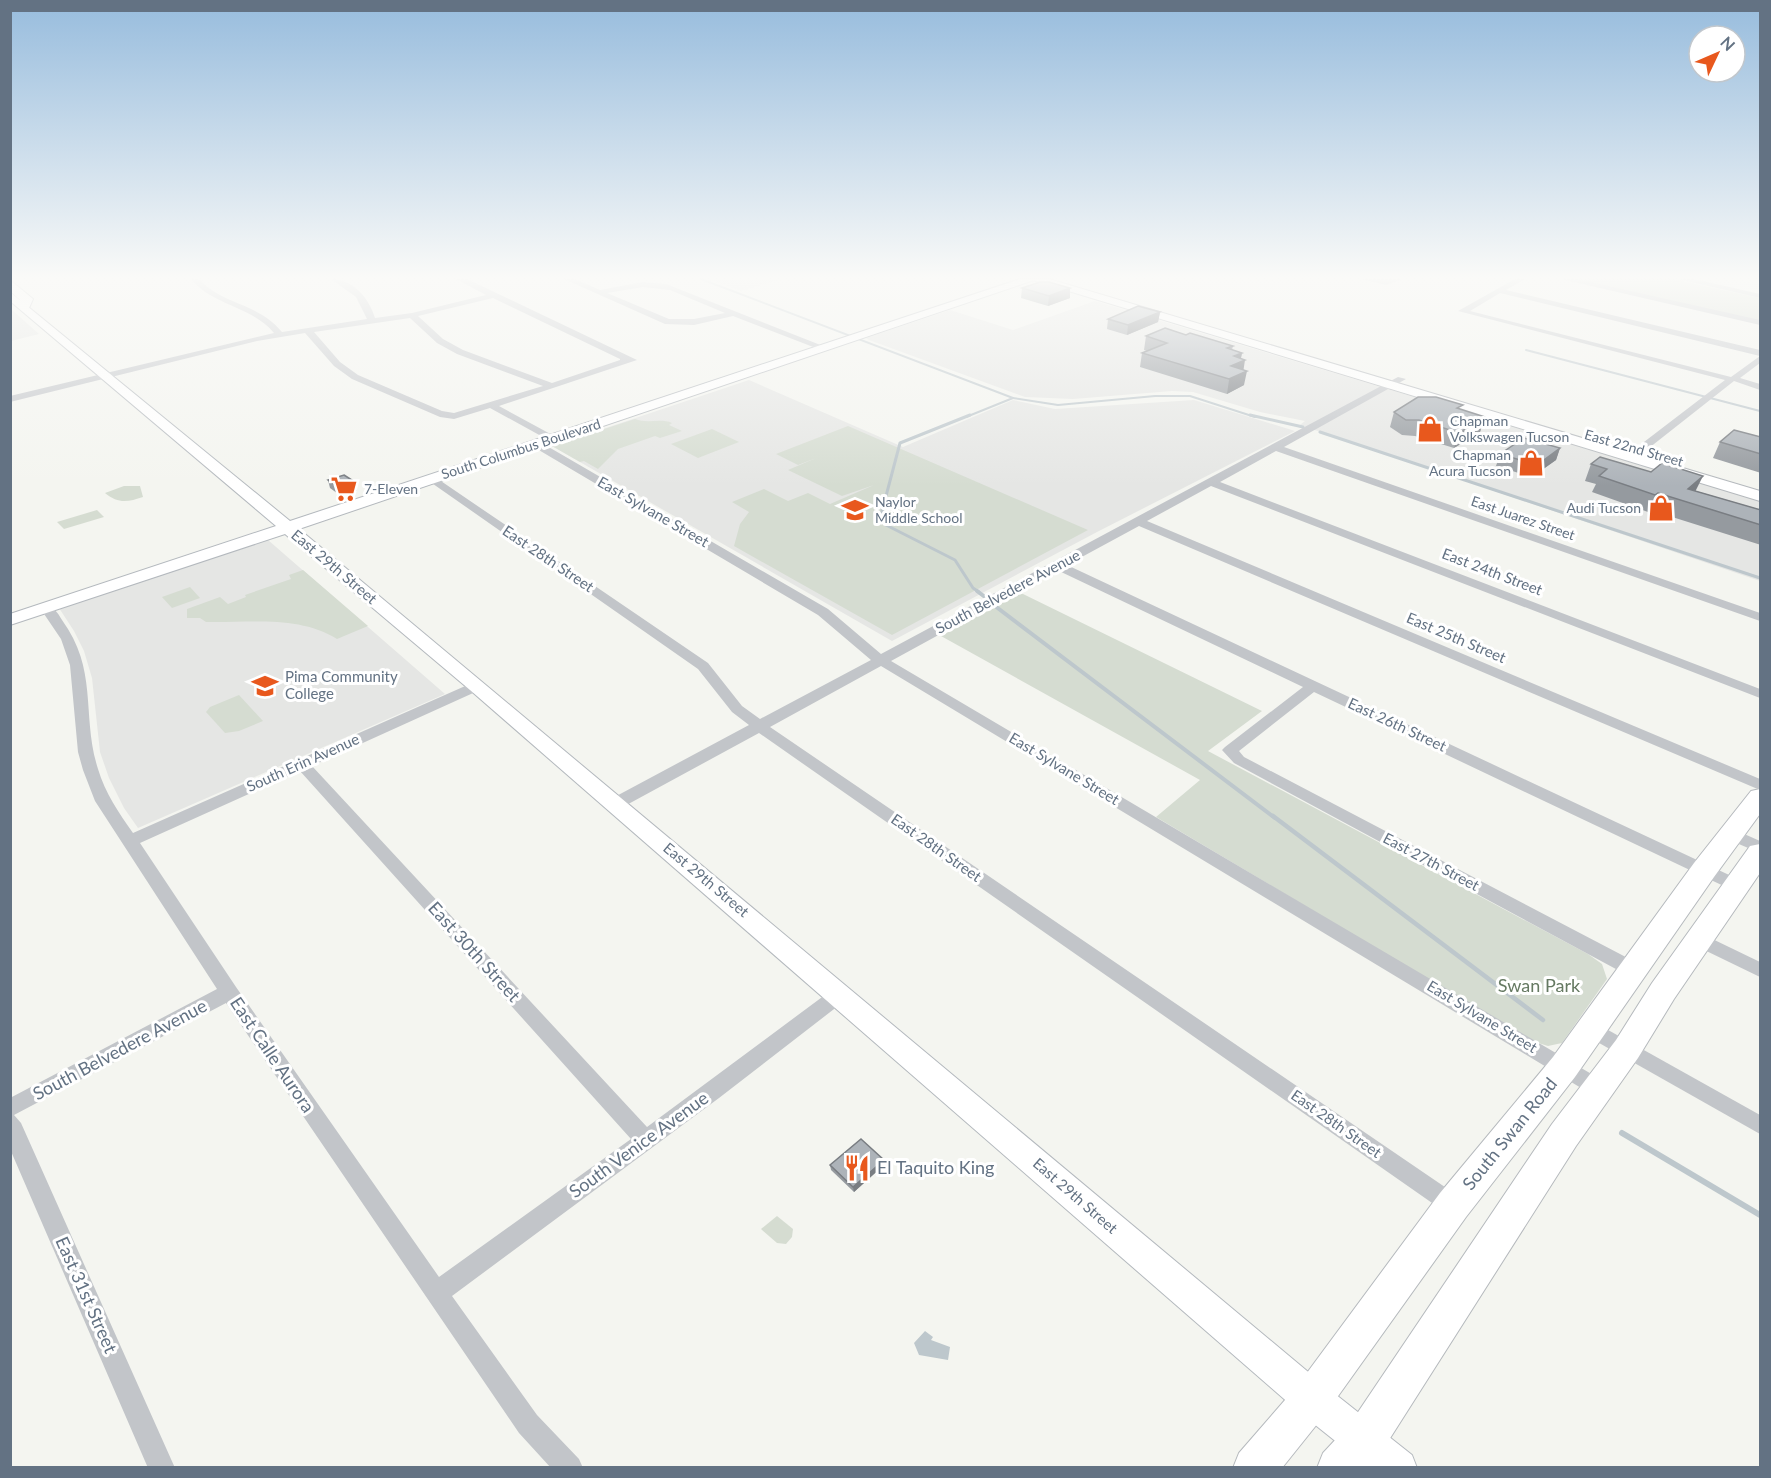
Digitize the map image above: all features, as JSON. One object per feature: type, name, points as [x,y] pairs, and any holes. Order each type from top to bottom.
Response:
[{"type":"main road","name":"East 22nd Street","points":[[1276,348],[1395,382]]},
{"type":"main road","name":"East 22nd Street","points":[[1284,348],[1636,454],[1761,496]]},
{"type":"main road","name":"East 22nd Street","points":[[1636,454],[1761,486]]},
{"type":"main road","name":"South Swan Road","points":[[1254,1467],[1312,1399],[1453,1205],[1592,1029],[1704,870],[1747,841],[1761,797]]},
{"type":"main road","points":[[1352,1453],[1564,1136],[1627,1049],[1663,991],[1736,885],[1761,853]]},
{"type":"street","name":"East 29th Street","points":[[76,348],[840,994],[1312,1399],[1352,1453],[1399,1467]]},
{"type":"street","points":[[10,399],[221,348]]},
{"type":"street","points":[[322,348],[336,364],[355,377],[447,418],[630,360],[603,348]]},
{"type":"street","points":[[453,348],[552,386]]},
{"type":"street","name":"South Columbus Boulevard","points":[[10,620],[823,348]]},
{"type":"street","points":[[1608,348],[1761,387]]},
{"type":"street","points":[[1740,348],[1761,353]]},
{"type":"street","points":[[1636,454],[1761,358]]},
{"type":"street","name":"South Belvedere Avenue","points":[[615,804],[1395,382]]},
{"type":"street","points":[[491,405],[552,439]]},
{"type":"street","name":"East Sylvane Street","points":[[536,444],[823,612],[880,660],[1598,1088]]},
{"type":"street","name":"East Juarez Street","points":[[1275,447],[1761,617]]},
{"type":"street","name":"East 28th Street","points":[[431,479],[703,666],[737,709],[759,726],[1453,1205]]},
{"type":"street","name":"East 24th Street","points":[[1211,482],[1761,694]]},
{"type":"street","name":"East 25th Street","points":[[1138,521],[1761,785]]},
{"type":"street","name":"East 26th Street","points":[[1057,565],[1736,885]]},
{"type":"street","name":"East Calle Aurora","points":[[46,608],[63,629],[74,652],[81,688],[84,741],[89,767],[103,801],[229,992],[504,1392],[528,1424],[570,1467]]},
{"type":"street","name":"South Erin Avenue","points":[[130,841],[477,686]]},
{"type":"street","name":"East 27th Street","points":[[1314,686],[1230,750],[1239,760],[1634,970]]},
{"type":"street","name":"East 30th Street","points":[[302,764],[645,1140]]},
{"type":"street","points":[[1700,940],[1761,970]]},
{"type":"street","name":"South Belvedere Avenue","points":[[10,1108],[229,992]]},
{"type":"street","name":"South Venice Avenue","points":[[436,1293],[712,1092],[840,994]]},
{"type":"street","points":[[1592,1029],[1761,1125]]},
{"type":"street","name":"East 31st Street","points":[[10,1123],[162,1467]]},
{"type":"shaded area","points":[[891,348],[1251,348],[1760,501],[1760,581],[1300,425],[1305,421],[1260,412],[1193,392],[1172,391],[1073,399],[1025,397]]},
{"type":"shaded area","name":"Naylor Middle School","points":[[749,380],[903,447],[1013,400],[1055,409],[1194,400],[1295,431],[1097,532],[892,641],[552,446]]},
{"type":"shaded area","name":"Pima Community College","points":[[268,540],[445,694],[138,828],[124,808],[109,778],[100,752],[92,678],[84,651],[59,608]]},
{"type":"shaded area","points":[[925,1331],[933,1337],[931,1340],[950,1347],[948,1360],[919,1355],[914,1343]]},
{"type":"green space","points":[[635,419],[672,423],[669,425],[682,431],[660,438],[655,436],[618,449],[598,469],[552,446]]},
{"type":"green space","points":[[848,426],[1088,530],[892,635],[734,546],[740,524],[749,512],[732,502],[764,489],[788,501],[808,493],[830,504],[874,485],[842,496],[788,470],[816,458],[798,465],[776,454]]},
{"type":"green space","points":[[712,429],[739,442],[698,458],[671,444]]},
{"type":"green space","points":[[124,486],[140,486],[143,497],[123,501],[114,499],[105,493]]},
{"type":"green space","points":[[97,510],[104,517],[64,529],[57,522]]},
{"type":"green space","points":[[303,570],[368,626],[337,639],[322,631],[290,623],[206,622],[200,618],[187,618],[187,609],[220,597],[228,604],[246,597],[245,595],[291,579],[289,575]]},
{"type":"green space","points":[[190,587],[200,598],[172,608],[162,597]]},
{"type":"green space","name":"Swan Park","points":[[1021,593],[1262,711],[1208,751],[1588,954],[1602,964],[1607,979],[1562,1043],[1548,1046],[1532,1041],[1156,817],[1200,780],[941,636]]},
{"type":"green space","points":[[239,695],[263,721],[239,731],[225,733],[206,712],[210,707]]},
{"type":"green space","points":[[777,1216],[793,1229],[792,1237],[786,1244],[777,1243],[761,1229]]},
{"type":"building","points":[[1155,348],[1227,348],[1242,353],[1234,356],[1245,360],[1231,366],[1247,371],[1229,379],[1142,353]]},
{"type":"building","points":[[1418,397],[1436,397],[1463,405],[1457,408],[1485,417],[1459,433],[1419,420],[1406,420],[1394,412]]},
{"type":"building","points":[[1734,430],[1761,437],[1761,454],[1720,442]]},
{"type":"building","points":[[1524,438],[1560,448],[1537,465],[1500,454]]},
{"type":"building","points":[[1600,457],[1651,472],[1662,463],[1703,476],[1688,489],[1761,510],[1761,525],[1658,493],[1655,495],[1599,476],[1607,469],[1591,464]]},
{"type":"building","points":[[344,475],[355,482],[338,487],[328,480]]},
{"type":"building","name":"El Taquito King","points":[[861,1139],[884,1160],[853,1187],[830,1165]]},
{"type":"waterway","points":[[882,348],[1013,398]]},
{"type":"waterway","points":[[1526,350],[1760,411]]},
{"type":"waterway","points":[[1013,398],[1058,405],[1155,396],[1190,396],[1255,417]]},
{"type":"waterway","points":[[966,417],[1013,398]]},
{"type":"waterway","points":[[970,415],[900,443],[881,515],[886,525],[955,560],[973,588],[979,592]]},
{"type":"waterway","points":[[1250,415],[1303,427]]},
{"type":"waterway","points":[[1320,432],[1760,578]]},
{"type":"waterway","points":[[977,591],[985,597]]},
{"type":"waterway","points":[[995,606],[1275,818]]},
{"type":"waterway","points":[[1273,816],[1543,1020]]},
{"type":"waterway","points":[[1622,1133],[1760,1215]]},
{"type":"place","name":"Chapman Volkswagen Tucson","points":[[1430,429]]},
{"type":"place","name":"Chapman Acura Tucson","points":[[1531,463]]},
{"type":"place","name":"7-Eleven","points":[[344,489]]},
{"type":"place","name":"Audi Tucson","points":[[1661,508]]},
{"type":"place","name":"Naylor Middle School","points":[[855,510]]},
{"type":"place","name":"Pima Community College","points":[[265,686]]},
{"type":"place","name":"El Taquito King","points":[[857,1168]]}]
